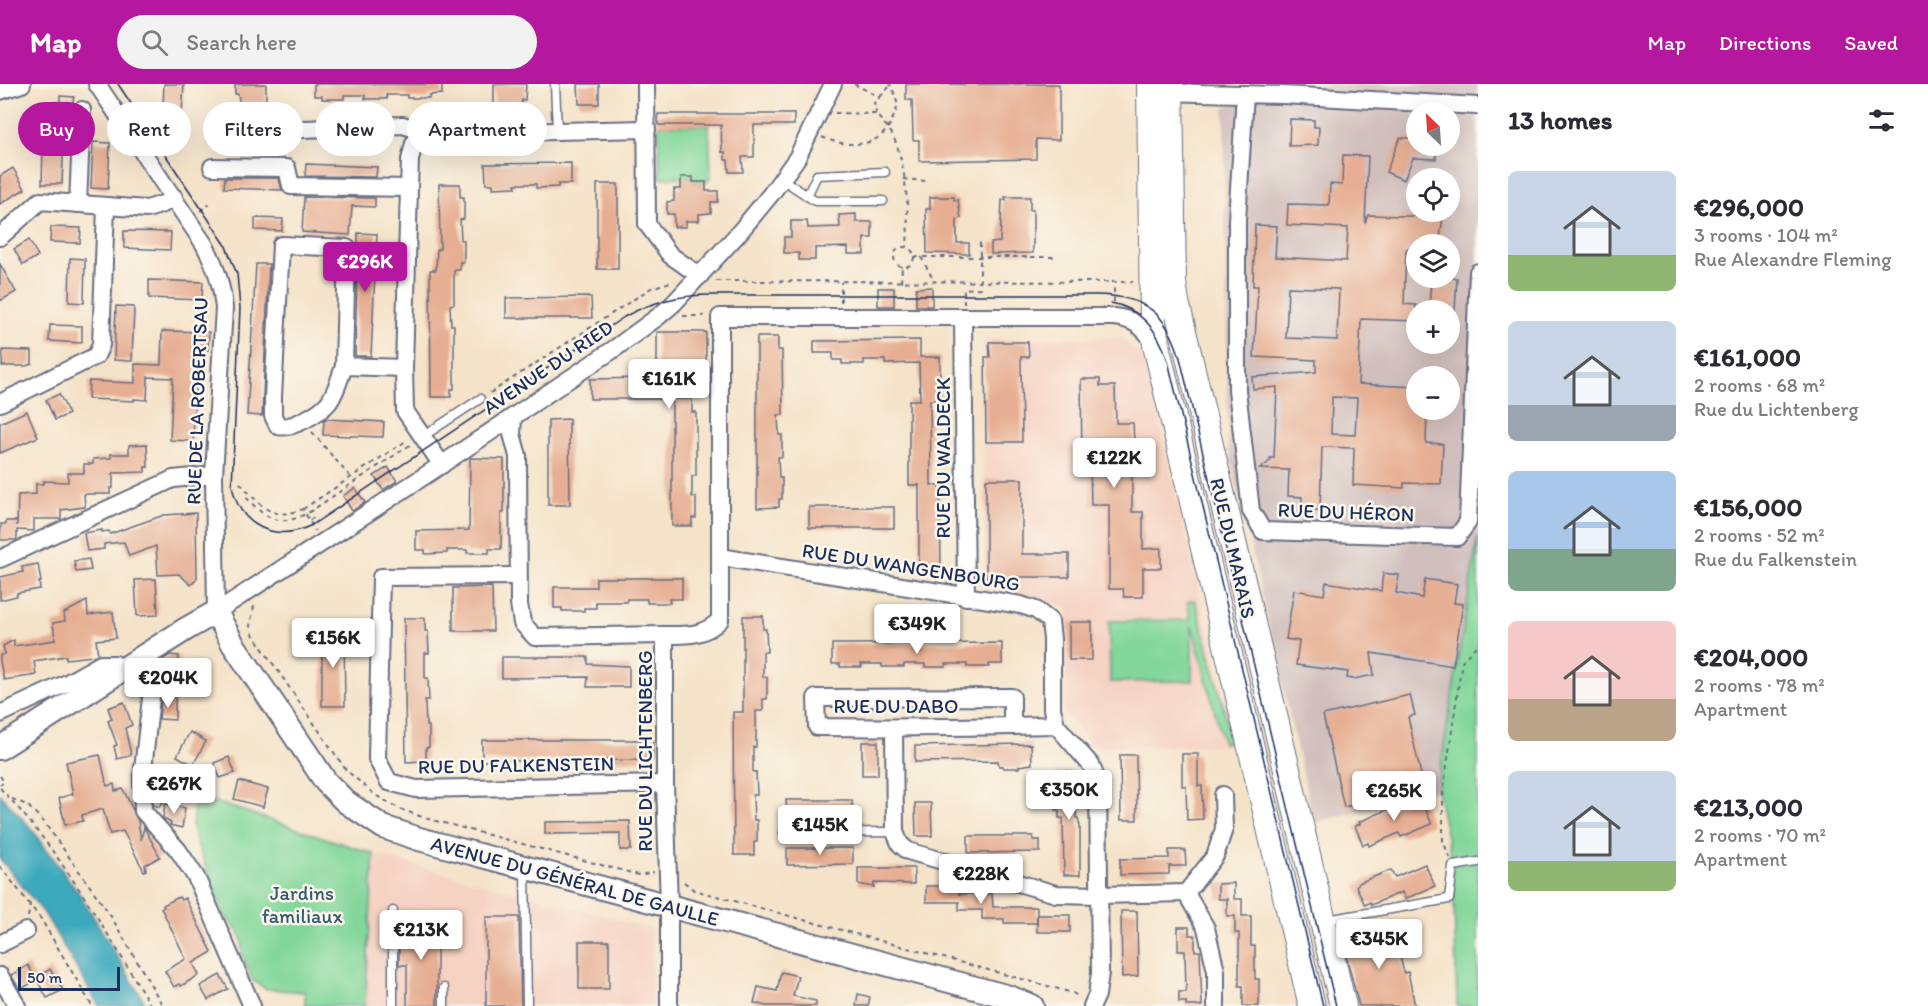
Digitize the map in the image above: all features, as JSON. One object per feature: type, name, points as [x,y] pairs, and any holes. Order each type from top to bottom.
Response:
[{"type":"main road","name":"RUE DU MARAIS","points":[[1160,88],[1176,302],[1343,1006]]},
{"type":"main road","name":"RUE DU MARAIS","points":[[1160,88],[1147,328],[1312,1006]]},
{"type":"street","points":[[0,92],[22,84]]},
{"type":"street","name":"RUE DE LA ROBERTSAU","points":[[97,84],[214,261],[221,282],[224,298],[214,475],[216,612]]},
{"type":"street","points":[[646,84],[647,224],[670,255],[706,279]]},
{"type":"street","name":"AVENUE DU RIED","points":[[216,612],[513,417],[659,316],[706,279],[797,158],[833,84]]},
{"type":"street","points":[[1160,88],[1245,94],[1286,89],[1478,106]]},
{"type":"street","name":"RUE DU HÉRON","points":[[1245,94],[1237,220],[1237,390],[1251,511],[1263,531],[1457,537],[1468,522],[1475,418],[1478,272]]},
{"type":"street","points":[[303,129],[407,126]]},
{"type":"street","points":[[547,131],[647,129]]},
{"type":"street","points":[[78,204],[80,156]]},
{"type":"street","points":[[411,156],[404,368],[405,411],[415,439],[442,465]]},
{"type":"street","points":[[212,167],[287,168],[291,186],[409,188]]},
{"type":"street","points":[[0,237],[40,201],[147,209],[174,198]]},
{"type":"street","points":[[0,403],[96,356],[101,345],[105,206]]},
{"type":"street","points":[[281,244],[347,248],[344,366],[328,402],[303,421],[292,426],[281,427],[275,423],[273,416],[281,244]]},
{"type":"street","points":[[720,317],[841,317],[964,312],[1114,317],[1147,328],[1166,314],[1176,302]]},
{"type":"street","name":"RUE DU WALDECK","points":[[964,312],[966,597]]},
{"type":"street","name":"RUE DU LICHTENBERG","points":[[669,1006],[665,635],[690,635],[710,629],[720,620],[720,317]]},
{"type":"street","points":[[344,366],[404,368]]},
{"type":"street","points":[[513,417],[512,434],[518,456],[518,576],[522,623],[535,637],[665,635]]},
{"type":"street","points":[[0,560],[173,479],[214,475]]},
{"type":"street","name":"RUE DU WANGENBOURG","points":[[720,556],[1021,605],[1036,610],[1050,621],[1052,709],[1056,725]]},
{"type":"street","name":"RUE DU FALKENSTEIN","points":[[518,576],[381,577],[377,759],[389,782],[416,789],[665,784]]},
{"type":"street","points":[[0,748],[216,612]]},
{"type":"street","name":"AVENUE DU GÉNÉRAL DE GAULLE","points":[[216,612],[234,644],[326,782],[346,802],[383,827],[419,839],[1009,997],[1032,1006]]},
{"type":"street","points":[[0,714],[69,682],[101,664],[131,666],[147,671],[153,689],[142,778],[143,811],[178,850],[196,877],[252,1006]]},
{"type":"street","name":"RUE DU DABO","points":[[1012,726],[1012,697],[816,698],[817,727],[894,728],[1012,726],[1056,725]]},
{"type":"street","points":[[1056,725],[1091,765],[1098,783],[1100,973],[1097,995],[1086,1002]]},
{"type":"street","points":[[894,728],[895,832],[900,844],[908,850],[1056,894],[1186,893]]},
{"type":"street","points":[[1186,893],[1215,856],[1224,829],[1223,795]]},
{"type":"street","points":[[1186,893],[1206,928],[1216,971],[1216,1006]]},
{"type":"street","points":[[0,944],[26,931]]},
{"type":"street","points":[[0,976],[17,1006]]},
{"type":"lane","points":[[555,84],[556,131]]},
{"type":"lane","points":[[807,196],[817,175],[885,172]]},
{"type":"lane","points":[[782,179],[815,201],[883,201]]},
{"type":"lane","points":[[415,439],[480,399]]},
{"type":"lane","points":[[784,833],[895,832]]},
{"type":"lane","points":[[1322,921],[1449,898],[1453,866],[1478,862]]},
{"type":"lane","points":[[525,867],[527,1006]]},
{"type":"lane","points":[[393,911],[393,1006]]},
{"type":"lane","points":[[444,988],[444,1006]]},
{"type":"path","points":[[854,84],[880,97]]},
{"type":"path","points":[[876,114],[874,103],[891,84]]},
{"type":"path","points":[[822,137],[836,143],[853,145],[876,138],[888,130],[897,107],[891,84]]},
{"type":"path","points":[[903,179],[917,178],[926,181]]},
{"type":"path","points":[[964,312],[964,289],[980,288],[980,241]]},
{"type":"path","points":[[903,247],[910,249],[914,257],[909,266],[902,267],[894,258],[897,249],[903,247]]},
{"type":"path","points":[[914,257],[1054,257]]},
{"type":"path","points":[[921,257],[935,282]]},
{"type":"path","points":[[901,282],[902,267]]},
{"type":"path","points":[[706,279],[841,282],[1135,282]]},
{"type":"path","points":[[480,399],[538,364],[651,288],[672,281]]},
{"type":"path","points":[[841,282],[841,317]]},
{"type":"path","points":[[1114,283],[1114,317]]},
{"type":"path","points":[[841,290],[847,290]]},
{"type":"path","points":[[659,316],[720,317]]},
{"type":"path","points":[[303,421],[351,478]]},
{"type":"path","points":[[240,483],[261,506],[269,511],[287,513],[303,509],[415,439]]},
{"type":"path","points":[[246,497],[270,519],[290,521],[306,514],[415,439]]},
{"type":"path","points":[[303,509],[317,536]]},
{"type":"path","points":[[309,520],[318,515]]},
{"type":"path","points":[[1453,866],[1443,841],[1443,793],[1462,660],[1478,644]]},
{"type":"path","points":[[0,776],[4,782],[0,787],[57,856],[84,894],[151,1006]]},
{"type":"path","points":[[9,798],[27,805],[44,822],[109,913],[163,1006]]},
{"type":"path","points":[[0,866],[41,920],[92,1006]]},
{"type":"path","points":[[680,879],[694,890],[1073,993],[1086,1002]]},
{"type":"shaded area","points":[[1301,84],[1478,84],[1478,537],[1437,790],[1314,823],[1228,445],[1224,107]]},
{"type":"shaded area","points":[[1121,338],[1143,356],[1236,746],[1094,746],[1064,713],[1068,607],[1009,593],[984,579],[983,339]]},
{"type":"shaded area","points":[[374,854],[651,929],[652,1006],[365,1006]]},
{"type":"green space","points":[[658,125],[709,125],[711,177],[706,182],[693,182],[692,177],[660,178]]},
{"type":"green space","points":[[1478,537],[1478,1006],[1457,1006],[1453,866],[1437,790]]},
{"type":"green space","points":[[1195,600],[1232,740],[1223,743],[1192,625],[1192,681],[1110,682],[1109,621],[1191,620],[1187,602]]},
{"type":"green space","name":"Jardins familiaux","points":[[195,795],[374,854],[365,1006],[305,1006],[305,992],[266,989],[252,980],[242,954],[242,940],[238,931],[224,914],[194,836],[192,827]]},
{"type":"water","points":[[0,794],[31,828],[81,896],[147,1006],[99,1006],[44,913],[0,859]]},
{"type":"building","points":[[164,84],[184,84],[183,102],[163,102]]},
{"type":"building","points":[[235,84],[266,84],[266,102],[239,102],[238,94],[235,94]]},
{"type":"building","points":[[314,84],[442,84],[442,94],[429,95],[429,98],[386,95],[387,99],[365,99],[365,95],[344,95],[344,99],[322,99],[322,96],[314,96]]},
{"type":"building","points":[[494,84],[526,84],[525,100],[522,102],[494,102]]},
{"type":"building","points":[[578,84],[599,84],[599,104],[579,104]]},
{"type":"building","points":[[906,84],[1059,84],[1059,140],[1036,139],[1036,159],[919,161],[919,140],[913,140],[912,100],[906,100]]},
{"type":"building","points":[[60,96],[74,97],[73,102],[60,102]]},
{"type":"building","points":[[658,114],[794,114],[794,125],[754,125],[754,157],[742,157],[743,172],[729,172],[728,160],[725,160],[725,152],[722,152],[721,125],[658,125]]},
{"type":"building","points":[[1290,119],[1314,120],[1314,127],[1319,127],[1318,145],[1289,146]]},
{"type":"building","points":[[1400,138],[1406,138],[1406,156],[1436,156],[1436,159],[1413,158],[1409,168],[1406,168],[1404,180],[1386,172]]},
{"type":"building","points":[[95,142],[107,143],[107,156],[109,156],[108,189],[91,188]]},
{"type":"building","points":[[1343,155],[1368,156],[1365,223],[1368,215],[1406,216],[1406,222],[1442,222],[1440,234],[1406,234],[1404,304],[1406,304],[1406,321],[1361,319],[1358,384],[1406,386],[1406,420],[1427,420],[1426,443],[1443,444],[1441,484],[1404,483],[1404,488],[1353,485],[1354,448],[1322,447],[1320,510],[1302,510],[1302,497],[1288,496],[1289,470],[1260,469],[1270,461],[1270,458],[1274,458],[1277,387],[1253,389],[1252,377],[1316,372],[1316,360],[1254,357],[1258,286],[1253,286],[1255,225],[1277,226],[1275,257],[1346,261],[1348,228],[1287,225],[1288,204],[1329,205],[1330,184],[1342,185]],"holes":[[[1288,287],[1339,289],[1337,340],[1286,338]],[[1332,397],[1357,398],[1355,435],[1331,434]]]},
{"type":"building","points":[[43,156],[63,156],[62,184],[42,184]]},
{"type":"building","points":[[571,163],[571,184],[536,188],[536,184],[515,184],[516,187],[493,188],[493,184],[486,184],[485,164]]},
{"type":"building","points":[[306,164],[377,167],[376,177],[305,176]]},
{"type":"building","points":[[13,168],[25,189],[0,204],[0,176]]},
{"type":"building","points":[[681,177],[693,177],[693,182],[706,182],[706,191],[718,191],[718,202],[711,202],[711,213],[699,214],[699,221],[686,221],[686,227],[674,227],[674,214],[667,214],[667,202],[674,201],[674,189],[681,189]]},
{"type":"building","points":[[225,178],[279,178],[282,190],[224,188]]},
{"type":"building","points":[[439,184],[460,184],[460,197],[464,197],[464,219],[460,220],[461,240],[464,240],[464,262],[460,262],[460,270],[454,270],[454,304],[450,305],[451,325],[454,325],[454,389],[451,389],[451,397],[431,397],[430,270],[436,270],[437,249],[440,249]]},
{"type":"building","points":[[597,184],[618,184],[618,269],[597,269]]},
{"type":"building","points":[[304,197],[375,198],[375,207],[352,206],[350,235],[302,232]]},
{"type":"building","points":[[930,197],[954,197],[954,200],[958,200],[961,218],[957,219],[957,243],[969,243],[969,254],[927,253],[926,209],[930,209]]},
{"type":"building","points":[[1005,197],[1030,197],[1030,210],[1033,210],[1033,253],[991,254],[991,243],[1000,242],[1002,200],[1006,200]]},
{"type":"building","points":[[856,214],[856,222],[872,222],[872,238],[864,238],[864,254],[848,254],[848,247],[815,248],[815,260],[799,260],[799,253],[784,253],[784,237],[791,237],[791,221],[807,221],[808,228],[840,227],[839,215]]},
{"type":"building","points":[[255,218],[283,219],[282,231],[255,230]]},
{"type":"building","points":[[51,227],[81,228],[80,243],[50,242]]},
{"type":"building","points":[[124,231],[171,232],[170,250],[124,248]]},
{"type":"building","points":[[358,233],[377,234],[371,356],[355,356]]},
{"type":"building","points":[[29,240],[38,256],[23,265],[14,249]]},
{"type":"building","points":[[70,258],[85,259],[84,303],[69,302]]},
{"type":"building","points":[[0,264],[16,292],[0,301]]},
{"type":"building","points":[[256,264],[269,264],[262,416],[247,415]]},
{"type":"building","points":[[149,280],[203,282],[202,300],[149,298]]},
{"type":"building","points":[[932,287],[932,306],[916,306],[916,288]]},
{"type":"building","points":[[878,288],[894,288],[894,306],[878,306]]},
{"type":"building","points":[[1430,288],[1456,288],[1456,300],[1430,300]]},
{"type":"building","points":[[591,297],[592,318],[506,318],[506,298]]},
{"type":"building","points":[[116,306],[134,307],[132,361],[114,360]]},
{"type":"building","points":[[50,325],[82,326],[82,343],[49,341]]},
{"type":"building","points":[[162,331],[209,332],[208,350],[197,350],[193,441],[170,440],[173,378],[148,377],[147,400],[88,399],[89,381],[135,383],[135,364],[161,365]]},
{"type":"building","points":[[657,332],[706,332],[706,369],[675,369],[675,399],[692,399],[692,412],[696,412],[696,476],[692,476],[692,497],[696,497],[696,518],[692,518],[692,526],[672,526],[672,399],[590,399],[590,379],[657,376]]},
{"type":"building","points":[[757,337],[778,337],[778,350],[782,350],[783,415],[778,415],[779,435],[782,435],[782,457],[778,457],[779,478],[782,478],[782,499],[779,499],[779,507],[757,508]]},
{"type":"building","points":[[920,340],[920,357],[940,357],[940,400],[930,400],[931,485],[940,485],[941,570],[919,570],[919,485],[909,485],[909,400],[920,400],[919,363],[885,364],[885,360],[864,360],[864,364],[842,364],[842,360],[833,360],[833,353],[814,353],[814,341]]},
{"type":"building","points":[[989,342],[1028,342],[1029,357],[1021,357],[1022,442],[986,442],[985,357],[990,357]]},
{"type":"building","points":[[3,350],[32,351],[32,364],[2,366]]},
{"type":"building","points":[[1081,379],[1100,379],[1100,386],[1115,386],[1116,423],[1133,423],[1134,442],[1115,442],[1116,471],[1132,471],[1132,512],[1143,512],[1143,549],[1161,548],[1161,568],[1143,568],[1143,597],[1124,597],[1123,589],[1109,589],[1109,505],[1091,505],[1090,463],[1082,463]]},
{"type":"building","points":[[59,394],[69,414],[55,420],[46,400]]},
{"type":"building","points":[[27,411],[38,437],[0,453],[0,423]]},
{"type":"building","points":[[326,419],[384,422],[383,437],[323,435]]},
{"type":"building","points":[[569,419],[570,505],[548,505],[548,420]]},
{"type":"building","points":[[147,444],[148,467],[145,467],[145,472],[113,473],[113,488],[110,488],[110,494],[84,494],[85,507],[61,510],[61,519],[34,519],[34,531],[17,530],[17,540],[0,540],[1,524],[6,524],[6,521],[17,521],[17,526],[18,495],[36,494],[36,484],[43,484],[43,481],[68,482],[68,473],[84,473],[84,464],[93,464],[93,459],[111,458],[111,454],[129,454],[129,445]]},
{"type":"building","points":[[470,458],[504,459],[501,549],[489,549],[489,553],[447,550],[447,553],[425,554],[425,550],[416,550],[416,531],[469,530]]},
{"type":"building","points":[[388,467],[397,481],[383,490],[374,476]]},
{"type":"building","points":[[986,479],[1022,479],[1022,554],[1069,554],[1069,577],[986,577]]},
{"type":"building","points":[[355,488],[365,502],[352,511],[343,496]]},
{"type":"building","points":[[809,507],[894,507],[894,528],[809,528]]},
{"type":"building","points":[[196,513],[197,578],[191,585],[179,574],[158,575],[156,546],[129,556],[124,542],[104,544],[104,549],[87,551],[84,533],[102,530],[102,532],[109,531],[110,534],[164,515]]},
{"type":"building","points":[[89,559],[91,570],[76,572],[74,561]]},
{"type":"building","points":[[38,564],[40,589],[17,593],[17,596],[0,600],[0,577],[23,572],[22,567]]},
{"type":"building","points":[[1383,573],[1399,575],[1396,593],[1422,598],[1425,579],[1457,584],[1454,603],[1463,604],[1453,666],[1371,653],[1374,675],[1354,679],[1347,678],[1348,672],[1296,665],[1299,641],[1286,639],[1294,590],[1324,595],[1326,582],[1381,591]]},
{"type":"building","points":[[596,578],[682,578],[682,599],[669,599],[670,603],[647,603],[647,599],[627,599],[627,602],[596,602],[596,608],[584,608],[584,611],[562,611],[562,608],[554,608],[554,587],[596,587]]},
{"type":"building","points":[[156,579],[158,615],[137,616],[135,580]]},
{"type":"building","points":[[492,587],[493,631],[453,631],[453,588]]},
{"type":"building","points":[[87,601],[88,615],[113,612],[116,638],[96,640],[98,654],[93,656],[66,659],[66,656],[34,661],[36,675],[4,680],[0,662],[0,655],[5,654],[3,646],[14,640],[14,646],[55,640],[53,623],[65,621],[64,613]]},
{"type":"building","points":[[743,616],[763,616],[763,629],[766,629],[767,652],[763,652],[763,677],[767,677],[767,699],[763,699],[763,711],[756,711],[756,747],[753,747],[753,772],[756,772],[757,795],[753,795],[754,820],[757,820],[757,842],[754,842],[754,855],[734,855],[733,712],[743,712]]},
{"type":"building","points":[[404,618],[425,618],[425,631],[428,631],[429,653],[425,653],[425,678],[428,678],[429,700],[425,700],[429,747],[426,748],[426,761],[406,762]]},
{"type":"building","points":[[1069,622],[1092,622],[1092,660],[1069,660]]},
{"type":"building","points":[[322,632],[344,632],[345,706],[322,706]]},
{"type":"building","points":[[1002,643],[1002,664],[989,664],[989,667],[946,664],[946,667],[925,667],[925,664],[904,664],[904,667],[882,667],[882,664],[861,664],[862,667],[840,667],[840,664],[832,664],[832,644]]},
{"type":"building","points":[[170,655],[179,656],[177,676],[162,674],[164,659]]},
{"type":"building","points":[[502,657],[588,657],[588,664],[629,666],[629,687],[587,687],[588,677],[502,678]]},
{"type":"building","points":[[175,695],[175,720],[159,719],[161,702],[165,702],[165,696]]},
{"type":"building","points":[[1410,695],[1415,715],[1408,717],[1424,788],[1344,807],[1323,715]]},
{"type":"building","points":[[124,702],[132,725],[125,728],[131,755],[117,759],[114,746],[117,745],[108,721],[112,719],[108,708]]},
{"type":"building","points":[[190,732],[206,741],[193,765],[177,756]]},
{"type":"building","points":[[482,740],[653,740],[653,760],[482,761]]},
{"type":"building","points":[[862,742],[878,742],[878,775],[862,775]]},
{"type":"building","points":[[1031,744],[1032,764],[1019,766],[1019,768],[1003,768],[999,766],[998,761],[915,762],[915,746]]},
{"type":"building","points":[[1182,754],[1198,754],[1198,786],[1202,786],[1203,819],[1187,820],[1186,786],[1182,786]]},
{"type":"building","points":[[100,755],[107,786],[114,784],[115,791],[123,789],[138,821],[141,840],[144,827],[160,857],[145,865],[146,870],[144,871],[123,831],[110,834],[103,809],[82,815],[83,821],[65,825],[59,798],[73,794],[66,762]]},
{"type":"building","points":[[1120,755],[1136,755],[1137,820],[1121,820]]},
{"type":"building","points":[[229,757],[235,773],[220,778],[214,763]]},
{"type":"building","points":[[156,770],[174,781],[173,789],[159,807],[153,805]]},
{"type":"building","points":[[1071,771],[1071,777],[1076,777],[1076,818],[1080,826],[1080,875],[1064,875],[1063,818],[1059,818],[1059,810],[1056,810],[1056,772]]},
{"type":"building","points":[[239,781],[268,789],[263,807],[234,799]]},
{"type":"building","points":[[1419,796],[1432,824],[1401,837],[1399,833],[1369,846],[1368,843],[1363,845],[1355,826],[1360,824],[1359,822]]},
{"type":"building","points":[[786,800],[852,800],[852,816],[787,816]]},
{"type":"building","points":[[915,803],[931,803],[932,836],[916,836]]},
{"type":"building","points":[[165,804],[185,808],[182,828],[170,825],[171,823],[163,818]]},
{"type":"building","points":[[630,821],[631,850],[620,850],[620,833],[545,834],[545,822]]},
{"type":"building","points":[[968,836],[1033,836],[1033,840],[1040,840],[1040,852],[968,853]]},
{"type":"building","points":[[787,848],[853,848],[853,864],[787,865]]},
{"type":"building","points":[[1169,850],[1185,850],[1186,866],[1169,866],[1169,874],[1120,875],[1120,859],[1169,858]]},
{"type":"building","points":[[1425,864],[1435,886],[1405,899],[1402,892],[1371,905],[1370,902],[1365,905],[1356,886],[1361,882],[1391,870],[1395,877]]},
{"type":"building","points":[[858,868],[914,868],[914,884],[874,883],[874,887],[858,884]]},
{"type":"building","points":[[1234,883],[1234,899],[1242,899],[1242,916],[1251,916],[1251,946],[1255,946],[1255,979],[1259,979],[1259,1006],[1243,1006],[1243,986],[1239,986],[1239,933],[1235,933],[1235,916],[1227,916],[1227,899],[1218,899],[1218,884]]},
{"type":"building","points":[[926,886],[959,886],[959,894],[992,894],[993,907],[1037,907],[1037,923],[1004,923],[1004,919],[982,919],[982,910],[959,910],[959,902],[926,902]]},
{"type":"building","points":[[179,897],[181,900],[185,898],[212,952],[193,963],[199,975],[181,986],[179,984],[174,987],[165,971],[186,959],[161,908]]},
{"type":"building","points":[[1121,911],[1137,911],[1138,976],[1122,977]]},
{"type":"building","points":[[1037,915],[1070,915],[1070,932],[1037,932]]},
{"type":"building","points":[[407,917],[437,917],[437,1006],[407,1006],[407,965],[399,965],[399,943],[407,943]]},
{"type":"building","points":[[486,917],[519,917],[521,1006],[486,1006]]},
{"type":"building","points":[[1392,924],[1404,973],[1408,972],[1415,1006],[1359,1006],[1343,943],[1367,938],[1365,930]]},
{"type":"building","points":[[1178,927],[1189,927],[1189,935],[1195,935],[1195,951],[1200,951],[1202,1006],[1186,1006],[1186,1002],[1179,1002],[1179,992],[1186,992],[1185,951],[1178,951]]},
{"type":"building","points":[[579,941],[609,941],[609,989],[579,989]]},
{"type":"building","points":[[28,965],[36,980],[20,990],[11,975]]},
{"type":"building","points":[[50,969],[63,990],[47,998],[36,978]]},
{"type":"building","points":[[781,972],[798,976],[793,996],[816,1001],[816,1006],[766,1006],[754,1003],[758,987],[777,991]]},
{"type":"building","points":[[220,975],[228,989],[208,1000],[200,986]]},
{"type":"building","points":[[858,994],[870,997],[868,1006],[856,1006]]},
{"type":"tram line","points":[[118,84],[225,244],[237,274],[240,308],[232,485],[242,512],[251,521],[272,531],[285,532],[312,525],[624,317],[666,300],[711,295],[1099,295],[1130,299],[1152,310],[1168,329],[1180,358],[1336,1006]]},
{"type":"tram line","points":[[1111,303],[1132,311],[1148,323],[1160,341],[1168,361],[1323,1006]]}]
